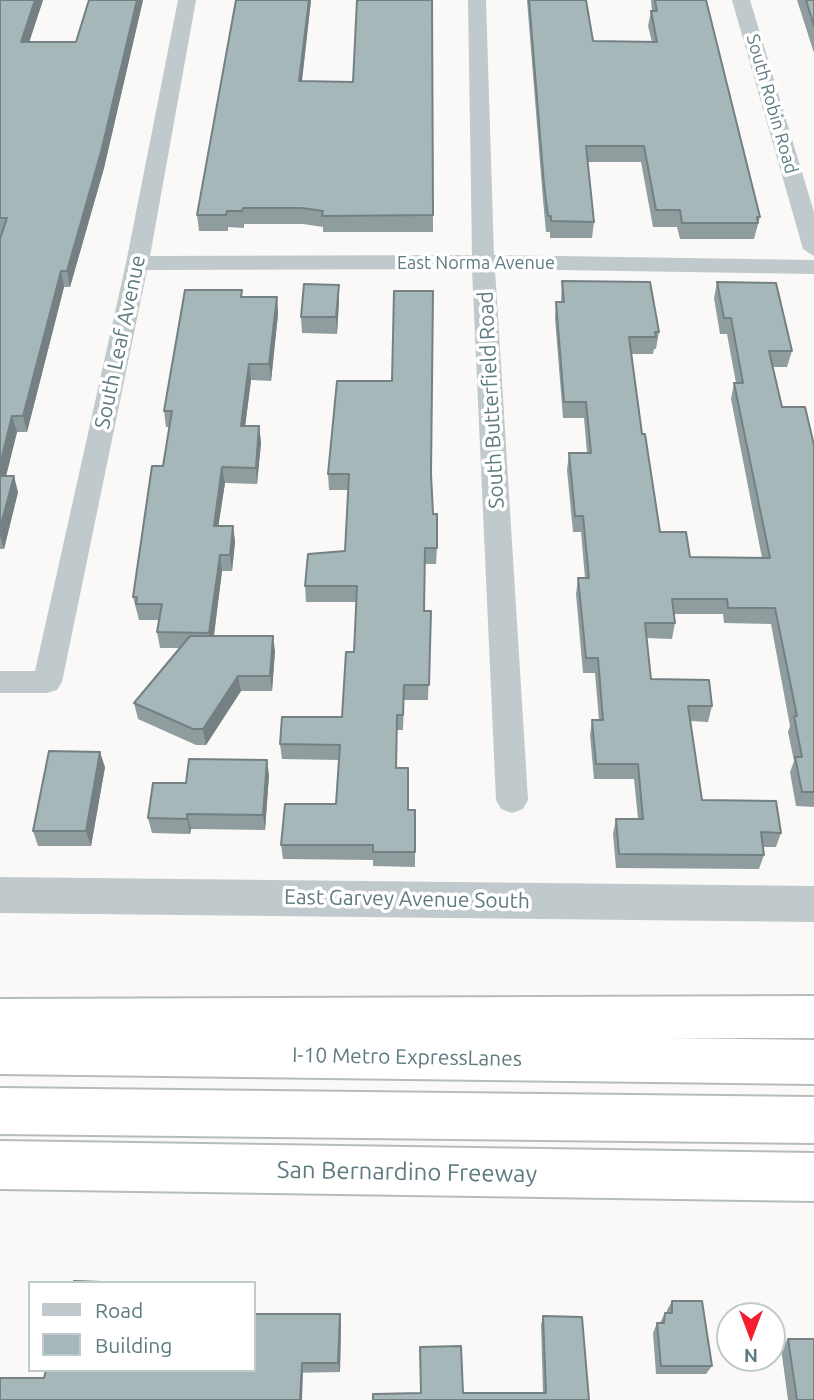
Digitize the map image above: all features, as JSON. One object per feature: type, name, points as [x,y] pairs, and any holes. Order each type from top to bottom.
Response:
[{"type":"highway","points":[[0,1020],[814,1017]]},
{"type":"highway","name":"I-10 Metro ExpressLanes","points":[[0,1052],[814,1062]]},
{"type":"highway","points":[[0,1111],[814,1120]]},
{"type":"highway","name":"San Bernardino Freeway","points":[[0,1165],[814,1177]]},
{"type":"street","name":"South Leaf Avenue","points":[[0,682],[47,682],[137,263],[187,0]]},
{"type":"street","name":"South Butterfield Road","points":[[477,0],[483,262],[512,800]]},
{"type":"street","name":"South Robin Road","points":[[741,0],[814,249]]},
{"type":"street","name":"East Norma Avenue","points":[[137,263],[483,262],[814,267]]},
{"type":"street","name":"East Garvey Avenue South","points":[[0,895],[814,904]]},
{"type":"building","points":[[0,0],[35,0],[21,42],[76,42],[89,0],[137,0],[101,152],[67,271],[61,271],[23,416],[12,416],[0,464],[0,239],[7,218],[0,218]]},
{"type":"building","points":[[236,0],[309,0],[299,81],[353,82],[357,0],[432,0],[433,215],[322,216],[323,211],[302,208],[243,208],[242,211],[227,211],[226,215],[197,215]]},
{"type":"building","points":[[529,0],[586,0],[593,41],[657,42],[651,11],[657,11],[655,0],[706,0],[760,217],[757,217],[758,223],[682,223],[680,210],[656,210],[644,146],[586,146],[594,222],[551,221],[544,184]]},
{"type":"building","points":[[806,0],[814,0],[814,26]]},
{"type":"building","points":[[562,281],[650,282],[659,332],[655,332],[656,337],[629,337],[642,434],[645,434],[660,532],[686,532],[690,557],[770,558],[734,383],[743,383],[731,318],[724,318],[717,282],[776,283],[792,351],[769,351],[782,407],[805,407],[814,445],[814,792],[802,792],[795,757],[802,757],[794,716],[797,716],[775,608],[728,608],[727,599],[672,599],[675,623],[645,623],[651,679],[709,680],[712,706],[688,706],[702,800],[776,801],[781,833],[761,832],[764,855],[619,854],[616,819],[643,819],[638,764],[596,764],[592,720],[603,720],[598,658],[586,658],[578,578],[589,578],[583,516],[575,516],[569,453],[591,453],[586,402],[564,402],[556,302],[564,302]]},
{"type":"building","points":[[304,284],[339,285],[336,317],[301,317]]},
{"type":"building","points":[[185,290],[242,290],[241,297],[277,297],[269,364],[249,364],[241,426],[259,426],[256,468],[222,467],[214,526],[233,526],[230,555],[220,555],[209,633],[157,632],[162,604],[136,604],[137,597],[133,597],[152,466],[163,466],[172,411],[164,411]]},
{"type":"building","points":[[394,291],[433,291],[431,474],[433,514],[437,514],[437,548],[425,548],[424,611],[431,611],[429,685],[404,685],[403,715],[397,715],[396,768],[408,768],[408,810],[415,810],[415,852],[373,852],[373,845],[281,845],[285,804],[336,804],[340,745],[280,744],[282,717],[342,717],[346,652],[354,652],[357,586],[305,586],[308,554],[345,551],[349,474],[328,474],[337,381],[392,381]]},
{"type":"building","points":[[0,476],[14,476],[0,528]]},
{"type":"building","points":[[190,636],[273,636],[270,676],[238,676],[203,729],[193,729],[134,703]]},
{"type":"building","points":[[49,751],[100,752],[86,831],[33,831]]},
{"type":"building","points":[[189,759],[267,760],[263,815],[187,814],[187,819],[148,818],[153,783],[186,783]]},
{"type":"building","points":[[672,1301],[702,1301],[712,1366],[661,1366],[657,1323],[664,1323],[665,1313],[672,1313]]},
{"type":"building","points":[[256,1314],[340,1314],[338,1363],[302,1363],[300,1400],[0,1400],[0,1378],[44,1378],[46,1372],[256,1372]]},
{"type":"building","points":[[543,1316],[582,1317],[589,1400],[373,1400],[373,1394],[421,1393],[420,1347],[461,1346],[463,1393],[546,1393]]},
{"type":"building","points":[[788,1339],[814,1339],[814,1400],[797,1400]]}]
